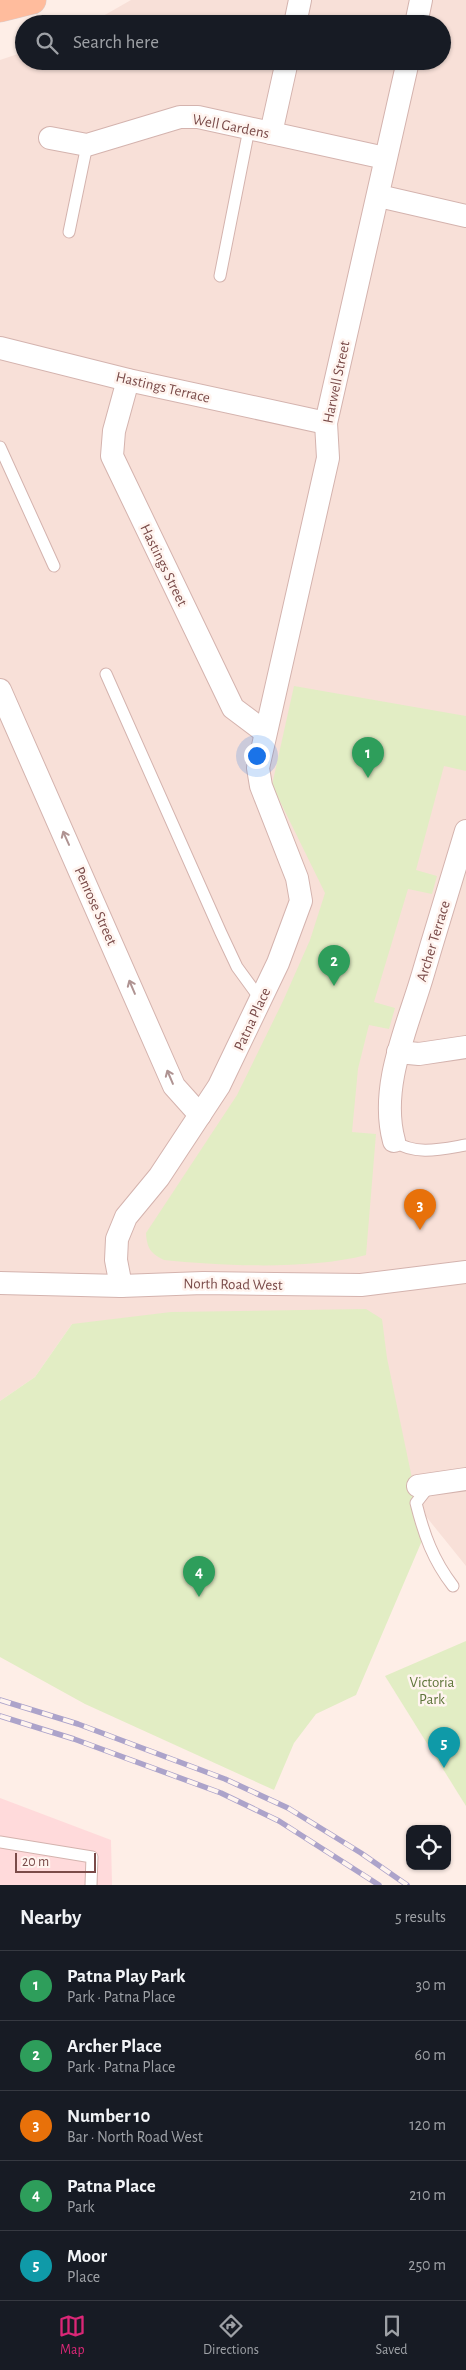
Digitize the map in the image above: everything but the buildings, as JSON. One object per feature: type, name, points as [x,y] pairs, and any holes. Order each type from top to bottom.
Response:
[{"type":"main road","points":[[0,8],[32,0]]},
{"type":"street","points":[[297,15],[300,0]]},
{"type":"street","points":[[418,15],[421,0]]},
{"type":"street","points":[[271,133],[285,70]]},
{"type":"street","name":"Harwell Street","points":[[265,732],[328,458],[326,423],[406,70]]},
{"type":"street","name":"Well Gardens","points":[[50,138],[86,145],[180,117],[198,117],[385,158]]},
{"type":"street","points":[[378,196],[466,216]]},
{"type":"street","name":"Hastings Terrace","points":[[0,348],[128,380],[326,423]]},
{"type":"street","name":"Hastings Street","points":[[128,380],[114,431],[112,456],[233,708],[265,732]]},
{"type":"street","name":"Penrose Street","points":[[0,690],[174,1086],[200,1115]]},
{"type":"street","name":"Patna Place","points":[[122,1286],[116,1260],[117,1238],[126,1217],[159,1177],[219,1086],[278,963],[301,901],[297,878],[261,786],[258,768],[265,732]]},
{"type":"street","name":"Archer Terrace","points":[[394,1141],[391,1103],[398,1052],[466,831]]},
{"type":"street","points":[[398,1052],[419,1054],[466,1047]]},
{"type":"street","name":"North Road West","points":[[0,1283],[122,1286],[203,1283],[360,1285],[466,1272]]},
{"type":"street","points":[[425,1485],[466,1479]]},
{"type":"lane","points":[[220,276],[249,129]]},
{"type":"lane","points":[[69,232],[86,145]]},
{"type":"lane","points":[[0,447],[54,566]]},
{"type":"lane","points":[[106,674],[237,967],[261,1000]]},
{"type":"lane","points":[[394,1141],[403,1148],[418,1151],[466,1145]]},
{"type":"lane","points":[[425,1485],[416,1504],[424,1536],[437,1566],[453,1586]]},
{"type":"lane","points":[[0,1842],[92,1857],[91,1885]]},
{"type":"shaded area","points":[[131,0],[466,0],[466,1566],[416,1504],[72,1324],[35,1377],[0,1401],[0,60],[15,55],[15,70],[451,70],[451,15],[105,15]]},
{"type":"shaded area","points":[[0,1798],[111,1840],[112,1885],[0,1885]]},
{"type":"green space","points":[[294,686],[466,716],[466,771],[444,766],[416,870],[437,876],[432,894],[408,889],[374,1002],[395,1008],[389,1029],[369,1025],[358,1069],[352,1132],[376,1134],[366,1255],[344,1260],[293,1265],[212,1264],[164,1260],[150,1250],[146,1233],[237,1095],[283,1001],[310,940],[325,893],[272,785]]},
{"type":"green space","points":[[366,1309],[382,1319],[387,1358],[424,1536],[356,1695],[316,1714],[294,1743],[274,1790],[85,1704],[0,1657],[0,1401],[35,1377],[72,1324],[171,1312]]},
{"type":"green space","name":"Victoria Park","points":[[466,1641],[466,1806],[385,1676]]},
{"type":"railway","points":[[0,1700],[78,1724],[225,1779],[288,1808],[361,1853],[407,1885]]},
{"type":"railway","points":[[0,1716],[74,1739],[221,1793],[279,1821],[379,1885]]},
{"type":"place","name":"Patna Play Park","points":[[368,778]]},
{"type":"place","name":"Archer Place","points":[[334,986]]},
{"type":"place","name":"Number 10","points":[[420,1230]]},
{"type":"place","name":"Patna Place","points":[[199,1597]]},
{"type":"place","name":"Moor","points":[[444,1768]]}]
